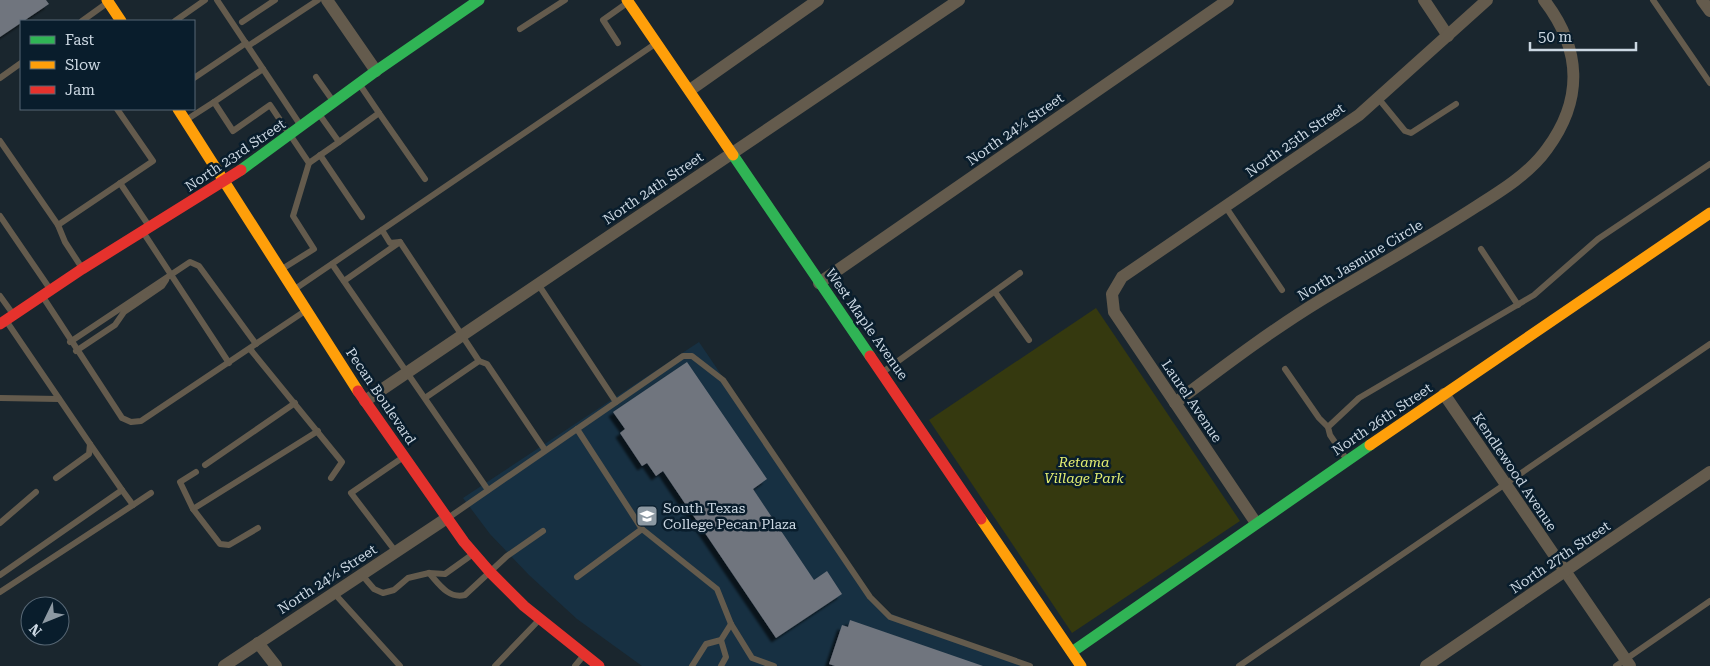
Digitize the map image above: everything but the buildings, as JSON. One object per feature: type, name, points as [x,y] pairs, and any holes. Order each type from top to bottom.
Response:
[{"type":"street","points":[[327,0],[376,71]]},
{"type":"street","name":"North 23rd Street","points":[[7,319],[82,269],[225,182],[376,71],[479,0]]},
{"type":"street","points":[[690,90],[818,0]]},
{"type":"street","name":"North 24th Street","points":[[365,401],[959,0]]},
{"type":"street","name":"North 24½ Street","points":[[819,283],[1228,0]]},
{"type":"street","points":[[1424,0],[1448,36]]},
{"type":"street","name":"North 25th Street","points":[[1112,294],[1122,277],[1358,115],[1487,0]]},
{"type":"street","name":"North Jasmine Circle","points":[[1175,403],[1291,318],[1441,230],[1497,193],[1539,159],[1554,139],[1570,105],[1573,66],[1570,47],[1563,28],[1544,0]]},
{"type":"street","points":[[1702,0],[1710,11]]},
{"type":"street","points":[[108,1],[120,20]]},
{"type":"street","name":"West Maple Avenue","points":[[628,1],[733,152],[819,283],[1080,666]]},
{"type":"street","name":"Pecan Boulevard","points":[[179,110],[365,401],[474,554],[539,619],[599,666]]},
{"type":"street","name":"North 26th Street","points":[[1072,652],[1256,523],[1710,214]]},
{"type":"street","name":"Laurel Avenue","points":[[1112,294],[1114,312],[1256,523]]},
{"type":"street","name":"Kendlewood Avenue","points":[[1444,394],[1565,572],[1624,664]]},
{"type":"street","name":"North 27th Street","points":[[1426,666],[1710,472]]},
{"type":"street","name":"North 24½ Street","points":[[224,666],[447,518]]},
{"type":"street","points":[[258,643],[276,666]]},
{"type":"lane","points":[[176,20],[205,0]]},
{"type":"lane","points":[[217,0],[302,126]]},
{"type":"lane","points":[[242,22],[275,0]]},
{"type":"lane","points":[[195,77],[318,0]]},
{"type":"lane","points":[[520,29],[564,0]]},
{"type":"lane","points":[[1653,0],[1710,83]]},
{"type":"lane","points":[[83,20],[108,1]]},
{"type":"lane","points":[[618,43],[603,20],[628,1]]},
{"type":"lane","points":[[294,290],[657,43]]},
{"type":"lane","points":[[0,78],[20,64]]},
{"type":"lane","points":[[185,120],[263,69]]},
{"type":"lane","points":[[316,77],[333,102]]},
{"type":"lane","points":[[359,84],[425,179]]},
{"type":"lane","points":[[214,102],[233,130],[282,97]]},
{"type":"lane","points":[[1378,98],[1405,132],[1411,133],[1456,104]]},
{"type":"lane","points":[[270,105],[309,163]]},
{"type":"lane","points":[[58,225],[152,161],[118,110]]},
{"type":"lane","points":[[319,113],[339,142]]},
{"type":"lane","points":[[281,270],[314,249],[293,216],[309,163],[379,113]]},
{"type":"lane","points":[[0,141],[58,225],[65,242],[82,269]]},
{"type":"lane","points":[[320,155],[362,217]]},
{"type":"lane","points":[[1328,427],[1359,398],[1518,305],[1554,279],[1598,239],[1710,164]]},
{"type":"lane","points":[[120,183],[170,275],[229,363]]},
{"type":"lane","points":[[1225,206],[1282,290]]},
{"type":"lane","points":[[0,216],[47,293],[70,342],[122,418],[131,422],[140,422],[306,310]]},
{"type":"lane","points":[[382,230],[390,243],[400,242]]},
{"type":"lane","points":[[344,281],[400,242]]},
{"type":"lane","points":[[400,242],[479,361],[487,364],[545,450]]},
{"type":"lane","points":[[1481,249],[1518,305]]},
{"type":"lane","points":[[70,342],[190,262],[200,266],[256,344]]},
{"type":"lane","points":[[332,264],[488,490]]},
{"type":"lane","points":[[882,373],[1020,273]]},
{"type":"lane","points":[[76,351],[115,325],[124,312],[162,286],[170,275]]},
{"type":"lane","points":[[538,284],[616,402]]},
{"type":"lane","points":[[995,292],[1029,340]]},
{"type":"lane","points":[[0,296],[7,319],[59,399],[133,505]]},
{"type":"lane","points":[[1239,666],[1710,344]]},
{"type":"lane","points":[[250,349],[342,462],[331,478]]},
{"type":"lane","points":[[447,518],[683,356],[692,356],[722,380],[870,597],[890,617],[1030,666]]},
{"type":"lane","points":[[424,398],[479,361]]},
{"type":"lane","points":[[1285,369],[1319,418],[1328,427],[1330,435],[1348,460]]},
{"type":"lane","points":[[0,398],[59,399]]},
{"type":"lane","points":[[205,466],[295,403]]},
{"type":"lane","points":[[577,429],[642,529],[717,589],[731,624],[752,658],[774,666]]},
{"type":"lane","points":[[193,510],[318,431]]},
{"type":"lane","points":[[56,478],[89,454],[90,444]]},
{"type":"lane","points":[[396,552],[351,493],[404,457]]},
{"type":"lane","points":[[196,472],[180,482],[193,510],[220,544],[229,545],[258,528]]},
{"type":"lane","points":[[0,575],[122,490]]},
{"type":"lane","points":[[0,523],[36,492]]},
{"type":"lane","points":[[0,592],[152,493]]},
{"type":"lane","points":[[577,577],[642,529]]},
{"type":"lane","points":[[429,573],[446,592],[458,597],[465,595],[507,556],[544,531]]},
{"type":"lane","points":[[362,575],[374,589],[383,593],[394,590],[408,578],[429,573],[445,574],[474,554]]},
{"type":"lane","points":[[334,593],[400,666]]},
{"type":"lane","points":[[1624,664],[1710,601]]},
{"type":"lane","points":[[500,664],[539,619]]},
{"type":"lane","points":[[692,666],[706,644],[721,640],[731,624]]},
{"type":"lane","points":[[721,640],[726,657],[721,666]]},
{"type":"lane","points":[[575,666],[584,655]]},
{"type":"shaded area","name":"South Texas College Pecan Plaza","points":[[699,342],[871,596],[886,612],[1034,666],[642,666],[577,619],[529,575],[490,534],[463,498]]},
{"type":"green space","name":"Retama Village Park","points":[[1096,308],[1240,521],[1072,633],[929,420]]},
{"type":"traffic: fast","points":[[241,170],[376,71],[479,0]]},
{"type":"traffic: fast","points":[[733,155],[870,356]]},
{"type":"traffic: fast","points":[[1072,652],[1370,445]]},
{"type":"traffic: slow","points":[[107,0],[120,20]]},
{"type":"traffic: slow","points":[[627,0],[733,155]]},
{"type":"traffic: slow","points":[[179,110],[358,391]]},
{"type":"traffic: slow","points":[[1370,445],[1710,213]]},
{"type":"traffic: slow","points":[[981,519],[1081,666]]},
{"type":"traffic: jam","points":[[0,324],[82,269],[241,170]]},
{"type":"traffic: jam","points":[[870,356],[981,519]]},
{"type":"traffic: jam","points":[[358,391],[464,542],[490,572],[524,606],[599,666]]},
{"type":"place","name":"South Texas College Pecan Plaza","points":[[647,516]]}]
